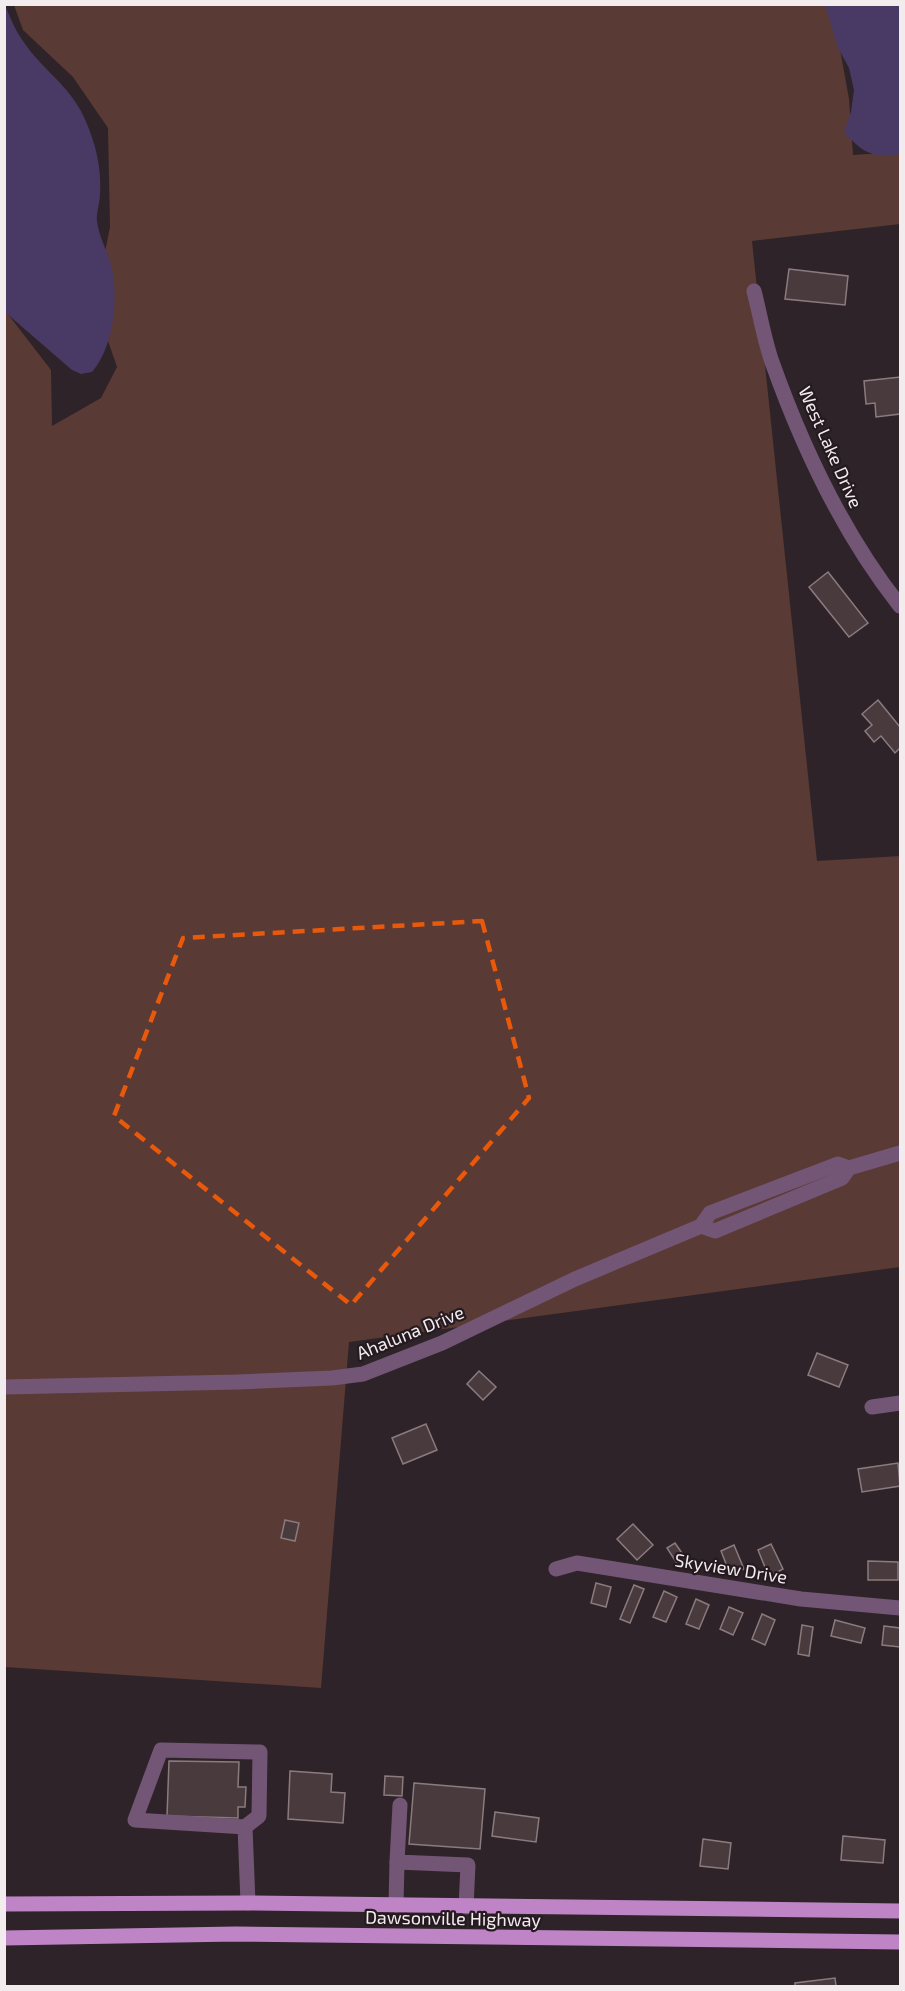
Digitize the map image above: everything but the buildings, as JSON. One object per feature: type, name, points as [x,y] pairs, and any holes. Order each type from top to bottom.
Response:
[{"type":"main road","name":"Dawsonville Highway","points":[[4,1904],[248,1903],[900,1911]]},
{"type":"main road","name":"Dawsonville Highway","points":[[4,1938],[236,1934],[900,1942]]},
{"type":"street","name":"West Lake Drive","points":[[754,291],[772,361],[808,449],[847,531],[900,606]]},
{"type":"street","name":"Ahaluna Drive","points":[[4,1387],[238,1382],[332,1378],[363,1374],[442,1343],[575,1279],[701,1226],[715,1231],[842,1178],[849,1168],[900,1153]]},
{"type":"street","points":[[872,1407],[900,1403]]},
{"type":"street","name":"Skyview Drive","points":[[556,1569],[577,1563],[801,1599],[900,1608]]},
{"type":"street","points":[[161,1750],[260,1752],[259,1816],[245,1827],[135,1820],[161,1750]]},
{"type":"street","points":[[396,1905],[400,1804]]},
{"type":"street","points":[[245,1827],[248,1903]]},
{"type":"street","points":[[397,1862],[468,1865],[466,1907]]},
{"type":"highlighted area","points":[[482,921],[529,1098],[351,1305],[114,1116],[183,938]]},
{"type":"shaded area","points":[[5,5],[30,50],[75,101],[86,121],[96,151],[100,172],[97,221],[111,265],[114,306],[110,336],[92,372],[81,374],[72,370],[5,312]]},
{"type":"shaded area","points":[[14,5],[832,5],[849,99],[853,155],[900,152],[900,224],[752,241],[817,861],[900,856],[900,1267],[349,1342],[321,1688],[5,1667],[4,309],[51,370],[52,426],[101,398],[117,367],[95,303],[110,227],[108,128],[73,77],[23,30]]},
{"type":"shaded area","points":[[825,5],[900,5],[900,154],[882,155],[869,152],[857,145],[844,132],[851,112],[854,90],[849,68],[838,48]]}]
